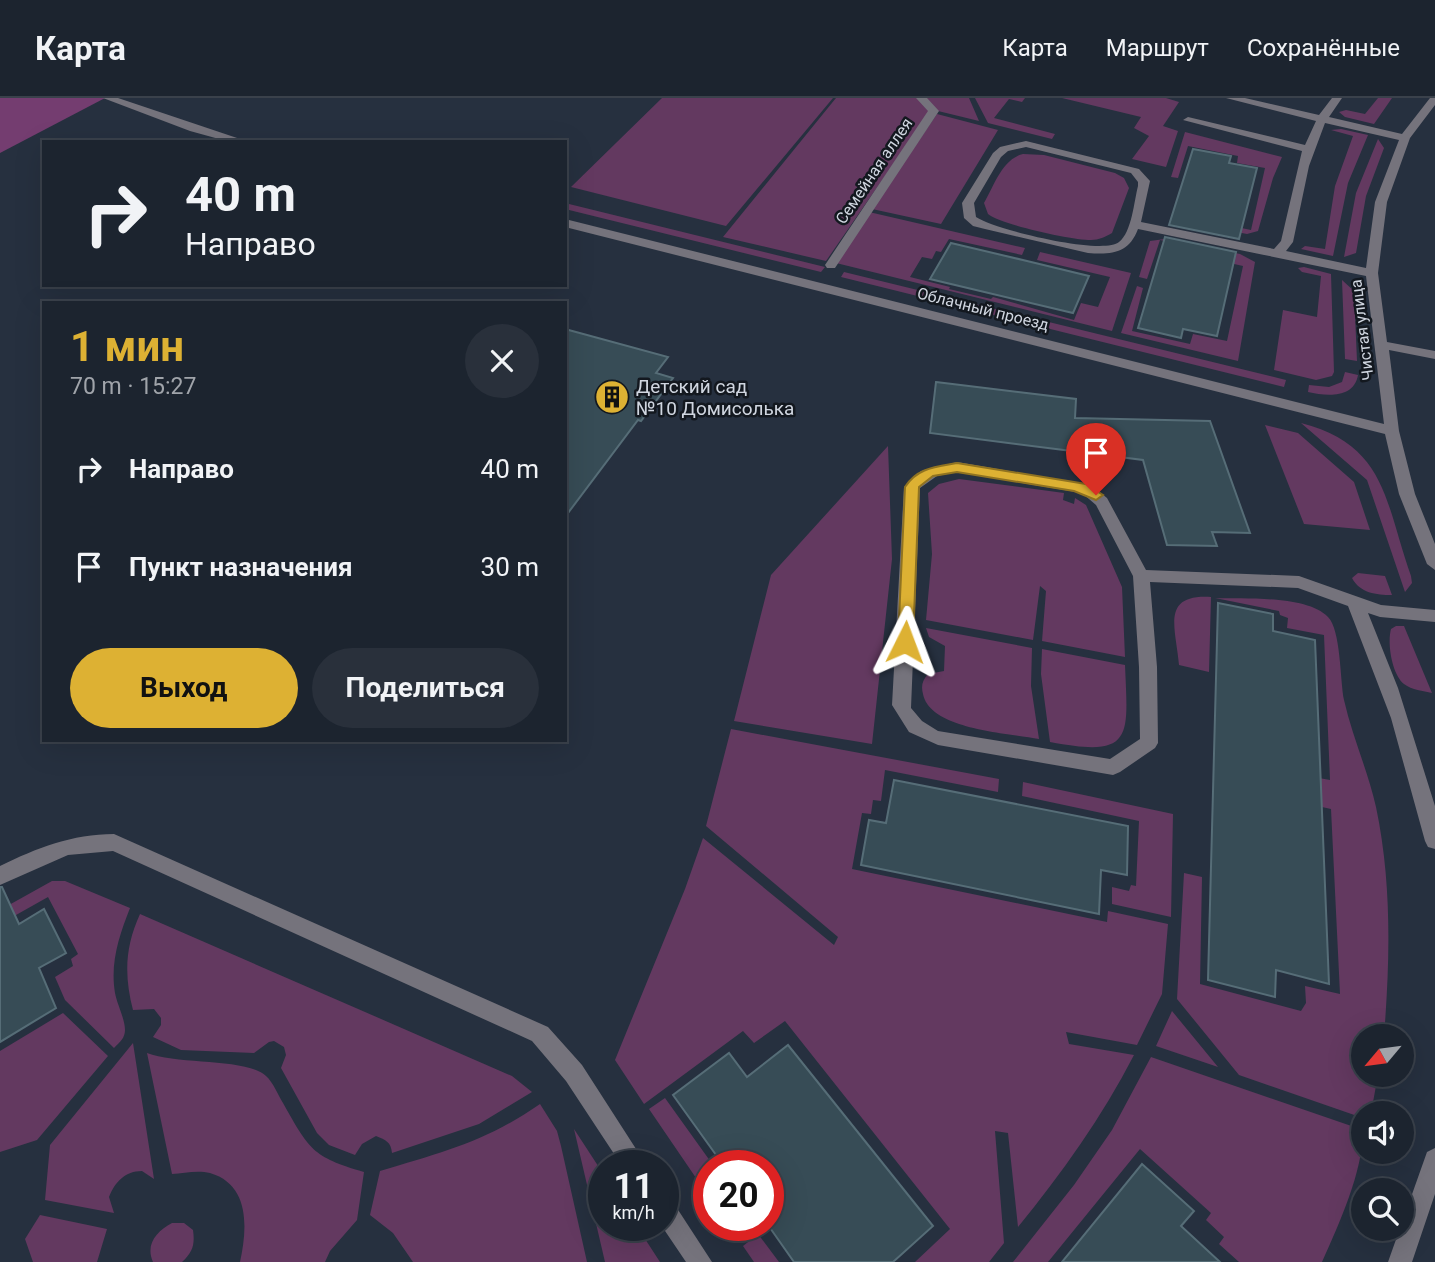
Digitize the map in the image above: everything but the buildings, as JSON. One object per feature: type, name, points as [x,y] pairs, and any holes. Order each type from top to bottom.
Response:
[{"type":"street","points":[[108,98],[237,140]]},
{"type":"street","name":"Семейная аллея","points":[[831,265],[934,111],[921,98]]},
{"type":"street","points":[[1231,98],[1405,138]]},
{"type":"street","points":[[1277,253],[1287,242],[1309,149],[1321,120],[1337,98]]},
{"type":"street","name":"Чистая улица","points":[[1433,102],[1405,138],[1381,202],[1372,273],[1392,431],[1407,494],[1435,564]]},
{"type":"street","points":[[1188,120],[1309,149]]},
{"type":"street","points":[[1026,144],[1135,171],[1144,181],[1144,186],[1133,224],[1123,246],[1113,250],[1085,248],[977,223],[970,218],[968,203],[998,155],[1004,149],[1026,144]]},
{"type":"street","name":"Облачный проезд","points":[[567,224],[1392,431]]},
{"type":"street","points":[[1133,224],[1372,273]]},
{"type":"street","points":[[1379,344],[1435,355]]},
{"type":"street","points":[[957,467],[1086,489],[1102,502],[1141,576],[1148,667],[1149,743],[1114,767],[938,738],[913,726],[906,716],[901,705],[912,487],[917,479],[929,472],[957,467]]},
{"type":"street","points":[[1141,576],[1299,582],[1380,611],[1435,615]]},
{"type":"street","points":[[1354,600],[1367,627],[1411,754],[1435,841]]},
{"type":"street","points":[[0,876],[68,845],[91,841],[114,843],[540,1034],[574,1073],[625,1150]]},
{"type":"street","points":[[1400,1262],[1435,1160]]},
{"type":"street","points":[[679,1231],[700,1262]]},
{"type":"shaded area","points":[[0,98],[105,98],[0,153]]},
{"type":"shaded area","points":[[662,98],[833,98],[726,226],[571,187]]},
{"type":"shaded area","points":[[836,98],[917,98],[930,111],[826,261],[723,237]]},
{"type":"shaded area","points":[[926,98],[969,98],[979,121],[938,111]]},
{"type":"shaded area","points":[[975,98],[1025,98],[1022,102],[1009,99],[994,118],[1055,134],[1052,139],[988,123]]},
{"type":"shaded area","points":[[1062,98],[1166,98],[1179,102],[1163,126],[1178,131],[1166,167],[1132,159],[1149,136],[1134,128],[1141,117]]},
{"type":"shaded area","points":[[1378,98],[1392,98],[1374,124],[1345,117],[1339,112],[1346,110],[1365,114]]},
{"type":"shaded area","points":[[937,114],[998,130],[941,224],[872,209]]},
{"type":"shaded area","points":[[1341,129],[1368,135],[1348,183],[1333,256],[1301,249],[1305,246],[1325,249],[1335,186],[1353,136],[1331,130]]},
{"type":"shaded area","points":[[1185,132],[1282,157],[1258,231],[1247,234],[1221,229],[1222,224],[1251,230],[1265,168],[1237,163],[1238,156],[1188,146],[1178,178],[1171,177]]},
{"type":"shaded area","points":[[1378,139],[1384,148],[1366,196],[1356,253],[1344,257],[1356,193]]},
{"type":"shaded area","points":[[1023,154],[1044,155],[1115,173],[1124,178],[1129,188],[1112,233],[1094,240],[1082,239],[1022,227],[988,214],[984,203],[999,174],[1009,161]]},
{"type":"shaded area","points":[[567,203],[825,267],[821,272],[567,209]]},
{"type":"shaded area","points":[[869,212],[1025,248],[1022,255],[949,239],[941,252],[936,251],[932,259],[922,257],[910,277],[1074,320],[1081,303],[1098,307],[1110,277],[1037,260],[1040,252],[1131,273],[1112,331],[836,263]]},
{"type":"shaded area","points":[[1165,239],[1240,254],[1255,262],[1238,361],[1121,333],[1137,286],[1143,288],[1132,331],[1190,344],[1193,334],[1227,341],[1243,266],[1212,259],[1213,251],[1160,240],[1147,279],[1139,277],[1150,241]]},
{"type":"shaded area","points":[[1298,268],[1331,274],[1334,372],[1332,376],[1316,380],[1274,370],[1283,310],[1317,317],[1321,276],[1302,272]]},
{"type":"shaded area","points":[[844,272],[1286,380],[1284,387],[841,277]]},
{"type":"shaded area","points":[[1342,280],[1354,291],[1357,361],[1345,359]]},
{"type":"shaded area","points":[[1345,372],[1358,375],[1355,383],[1345,392],[1331,395],[1308,392],[1309,385],[1329,387],[1342,382]]},
{"type":"shaded area","points":[[1301,423],[1329,433],[1351,446],[1367,462],[1387,501],[1411,576],[1412,583],[1405,592],[1367,480]]},
{"type":"shaded area","points":[[1265,425],[1298,433],[1354,482],[1370,530],[1304,524]]},
{"type":"shaded area","points":[[888,446],[892,559],[872,744],[734,721],[771,575]]},
{"type":"shaded area","points":[[959,479],[1064,493],[1063,500],[1074,504],[1075,498],[1086,505],[1122,587],[1125,657],[1042,641],[1046,591],[1040,586],[1033,640],[926,620],[932,554],[928,493],[939,484]]},
{"type":"shaded area","points":[[1358,573],[1385,576],[1392,595],[1374,594],[1359,587],[1352,578]]},
{"type":"shaded area","points":[[1211,597],[1209,672],[1179,665],[1174,626],[1178,607],[1184,601]]},
{"type":"shaded area","points":[[1215,598],[1291,602],[1306,605],[1328,617],[1335,633],[1344,700],[1369,780],[1381,836],[1387,893],[1388,979],[1385,1024],[1351,1024],[1351,1087],[1376,1087],[1373,1101],[1351,1101],[1351,1114],[1239,1075],[1177,999],[1184,873],[1202,877],[1200,984],[1301,1011],[1306,1003],[1305,986],[1340,994],[1331,809],[1295,801],[1291,773],[1330,780],[1324,635],[1287,628],[1288,618],[1280,615],[1279,611]]},
{"type":"shaded area","points":[[1404,626],[1432,693],[1407,686],[1396,673],[1390,643],[1391,629]]},
{"type":"shaded area","points":[[926,628],[1032,648],[1031,686],[1039,739],[972,728],[940,715],[929,706],[923,694],[924,679],[928,674],[944,671],[945,646],[929,637]]},
{"type":"shaded area","points":[[1042,649],[1125,665],[1125,726],[1120,737],[1111,744],[1098,747],[1050,742],[1041,674]]},
{"type":"shaded area","points":[[731,729],[999,779],[998,792],[885,770],[881,801],[873,800],[871,814],[862,813],[852,869],[1107,922],[1108,911],[1168,924],[1162,994],[1137,1045],[1066,1032],[1069,1044],[1134,1055],[1080,1144],[1018,1227],[1008,1133],[995,1131],[1004,1243],[989,1262],[915,1262],[950,1229],[785,1021],[754,1043],[743,1031],[644,1104],[615,1060],[703,838],[834,945],[838,937],[706,826]]},
{"type":"shaded area","points":[[1023,782],[1173,814],[1171,917],[1112,904],[1112,887],[1129,891],[1131,885],[1136,886],[1139,821],[1022,796]]},
{"type":"shaded area","points":[[52,881],[65,881],[130,908],[115,960],[115,993],[125,1030],[123,1038],[114,1048],[65,1000],[55,977],[73,966],[71,959],[78,954],[48,897],[0,924],[0,910]]},
{"type":"shaded area","points":[[140,914],[512,1076],[532,1092],[479,1124],[392,1153],[387,1142],[376,1136],[362,1144],[355,1155],[329,1145],[317,1133],[281,1068],[286,1055],[284,1047],[274,1041],[254,1053],[181,1050],[153,1037],[161,1025],[161,1018],[154,1009],[133,1010],[128,985],[131,938]]},
{"type":"shaded area","points":[[1172,1011],[1218,1067],[1156,1046]]},
{"type":"shaded area","points":[[63,1013],[108,1056],[37,1140],[0,1152],[0,1051]]},
{"type":"shaded area","points":[[133,1043],[154,1179],[142,1171],[121,1178],[109,1197],[114,1213],[45,1200],[50,1145]]},
{"type":"shaded area","points":[[147,1053],[257,1070],[271,1082],[299,1131],[314,1149],[322,1156],[364,1172],[357,1220],[330,1251],[325,1262],[240,1262],[244,1236],[243,1210],[233,1187],[210,1173],[172,1174]]},
{"type":"shaded area","points":[[1151,1057],[1351,1126],[1351,1164],[1359,1164],[1355,1178],[1351,1178],[1351,1191],[1322,1262],[1239,1262],[1219,1244],[1224,1237],[1206,1220],[1211,1213],[1140,1149],[1048,1262],[1013,1262],[1074,1185],[1112,1130]]},
{"type":"shaded area","points":[[665,1098],[702,1150],[693,1150],[693,1174],[679,1150],[649,1109]]},
{"type":"shaded area","points":[[540,1104],[557,1131],[587,1262],[413,1262],[393,1233],[370,1215],[380,1171],[482,1137]]},
{"type":"shaded area","points":[[574,1129],[588,1150],[588,1189]]},
{"type":"shaded area","points":[[40,1215],[107,1229],[97,1262],[33,1262],[25,1239]]},
{"type":"shaded area","points":[[172,1223],[184,1223],[193,1230],[191,1251],[182,1262],[153,1262],[150,1249],[154,1239]]},
{"type":"shaded area","points":[[600,1241],[646,1241],[660,1262],[605,1262]]},
{"type":"shaded area","points":[[749,1241],[763,1241],[779,1262],[754,1262],[743,1246]]},
{"type":"place","name":"Детский сад №10 Домисолька","points":[[612,397]]},
{"type":"route","points":[[905,642],[912,487],[917,479],[929,472],[957,467],[1074,486],[1096,495]]}]
